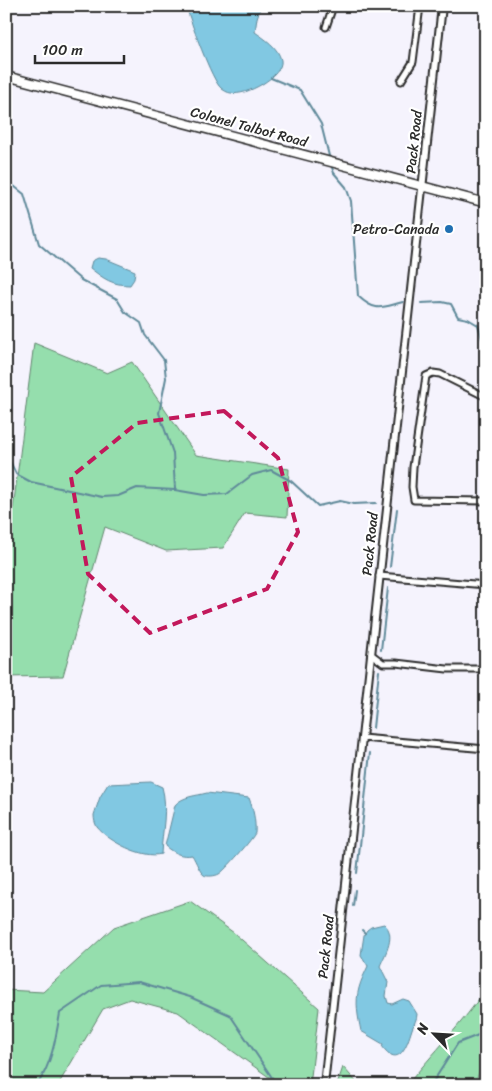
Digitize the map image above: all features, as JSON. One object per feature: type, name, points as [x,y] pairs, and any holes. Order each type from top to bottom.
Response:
[{"type":"main road","name":"Colonel Talbot Road","points":[[6,76],[486,203]]},
{"type":"street","points":[[326,27],[333,6]]},
{"type":"street","points":[[401,81],[414,62],[420,6]]},
{"type":"street","name":"Pack Road","points":[[324,1085],[442,6]]},
{"type":"street","points":[[486,396],[440,374],[433,373],[426,376],[413,467],[412,487],[414,500],[486,501]]},
{"type":"street","points":[[379,576],[486,585]]},
{"type":"street","points":[[371,654],[383,663],[447,669],[486,669]]},
{"type":"street","points":[[362,738],[486,750]]},
{"type":"highlighted area","points":[[224,411],[278,458],[298,532],[267,589],[150,633],[88,574],[71,477],[137,423]]},
{"type":"green space","points":[[34,343],[107,373],[132,362],[196,455],[289,469],[287,517],[245,513],[223,548],[166,551],[105,527],[63,676],[6,677],[6,564]]},
{"type":"green space","points":[[190,901],[234,933],[319,1008],[310,1085],[280,1085],[178,1012],[130,999],[103,1009],[58,1085],[6,1085],[6,990],[43,992],[114,927]]},
{"type":"green space","points":[[486,989],[486,1066],[480,1069],[475,1085],[407,1085],[458,1026]]},
{"type":"green space","points":[[343,1067],[359,1085],[337,1085]]},
{"type":"water","points":[[186,6],[261,6],[255,32],[277,51],[281,60],[276,72],[270,79],[254,89],[237,93],[223,90],[217,83],[207,63]]},
{"type":"water","points":[[98,258],[106,259],[135,271],[134,279],[130,285],[108,281],[90,268],[92,261]]},
{"type":"water","points":[[151,782],[162,787],[165,803],[161,854],[154,855],[126,848],[109,838],[97,827],[94,817],[100,797],[108,784]]},
{"type":"water","points":[[207,793],[249,798],[255,824],[255,833],[244,847],[222,872],[212,876],[205,876],[203,874],[192,855],[178,854],[165,846],[175,805],[186,798]]},
{"type":"water","points":[[384,924],[388,928],[390,939],[380,966],[388,982],[386,996],[388,1003],[392,1004],[403,999],[409,1001],[417,1014],[405,1048],[398,1055],[393,1056],[382,1046],[383,1044],[361,1031],[357,1010],[359,988],[368,966],[361,955],[364,935],[371,927]]},
{"type":"waterway","points":[[271,78],[300,90],[321,124],[330,160]]},
{"type":"waterway","points":[[331,165],[334,173],[346,187],[351,201],[358,296],[375,307],[384,307],[403,302]]},
{"type":"waterway","points":[[6,177],[10,183],[24,194],[39,244],[81,280],[117,299],[125,312],[141,323],[145,335],[164,360],[166,378],[159,413],[173,453],[175,489]]},
{"type":"waterway","points":[[421,303],[442,302],[451,304],[458,317],[468,319],[478,325],[482,339],[486,340]]},
{"type":"waterway","points":[[6,453],[16,474],[31,482],[102,497],[118,496],[137,488],[175,490],[204,495],[227,494],[252,475],[271,470],[291,481],[318,506],[340,501],[354,504],[376,503]]},
{"type":"waterway","points":[[390,567],[397,509]]},
{"type":"waterway","points":[[381,650],[388,588]]},
{"type":"waterway","points":[[373,728],[379,671]]},
{"type":"waterway","points":[[357,873],[370,753]]},
{"type":"waterway","points":[[353,906],[355,890]]},
{"type":"waterway","points":[[362,930],[365,933]]},
{"type":"waterway","points":[[37,1085],[50,1059],[60,1013],[101,985],[139,982],[190,997],[230,1015],[277,1085]]},
{"type":"waterway","points":[[431,1085],[458,1043],[486,1032]]},
{"type":"place","name":"Petro-Canada","points":[[449,229]]}]
